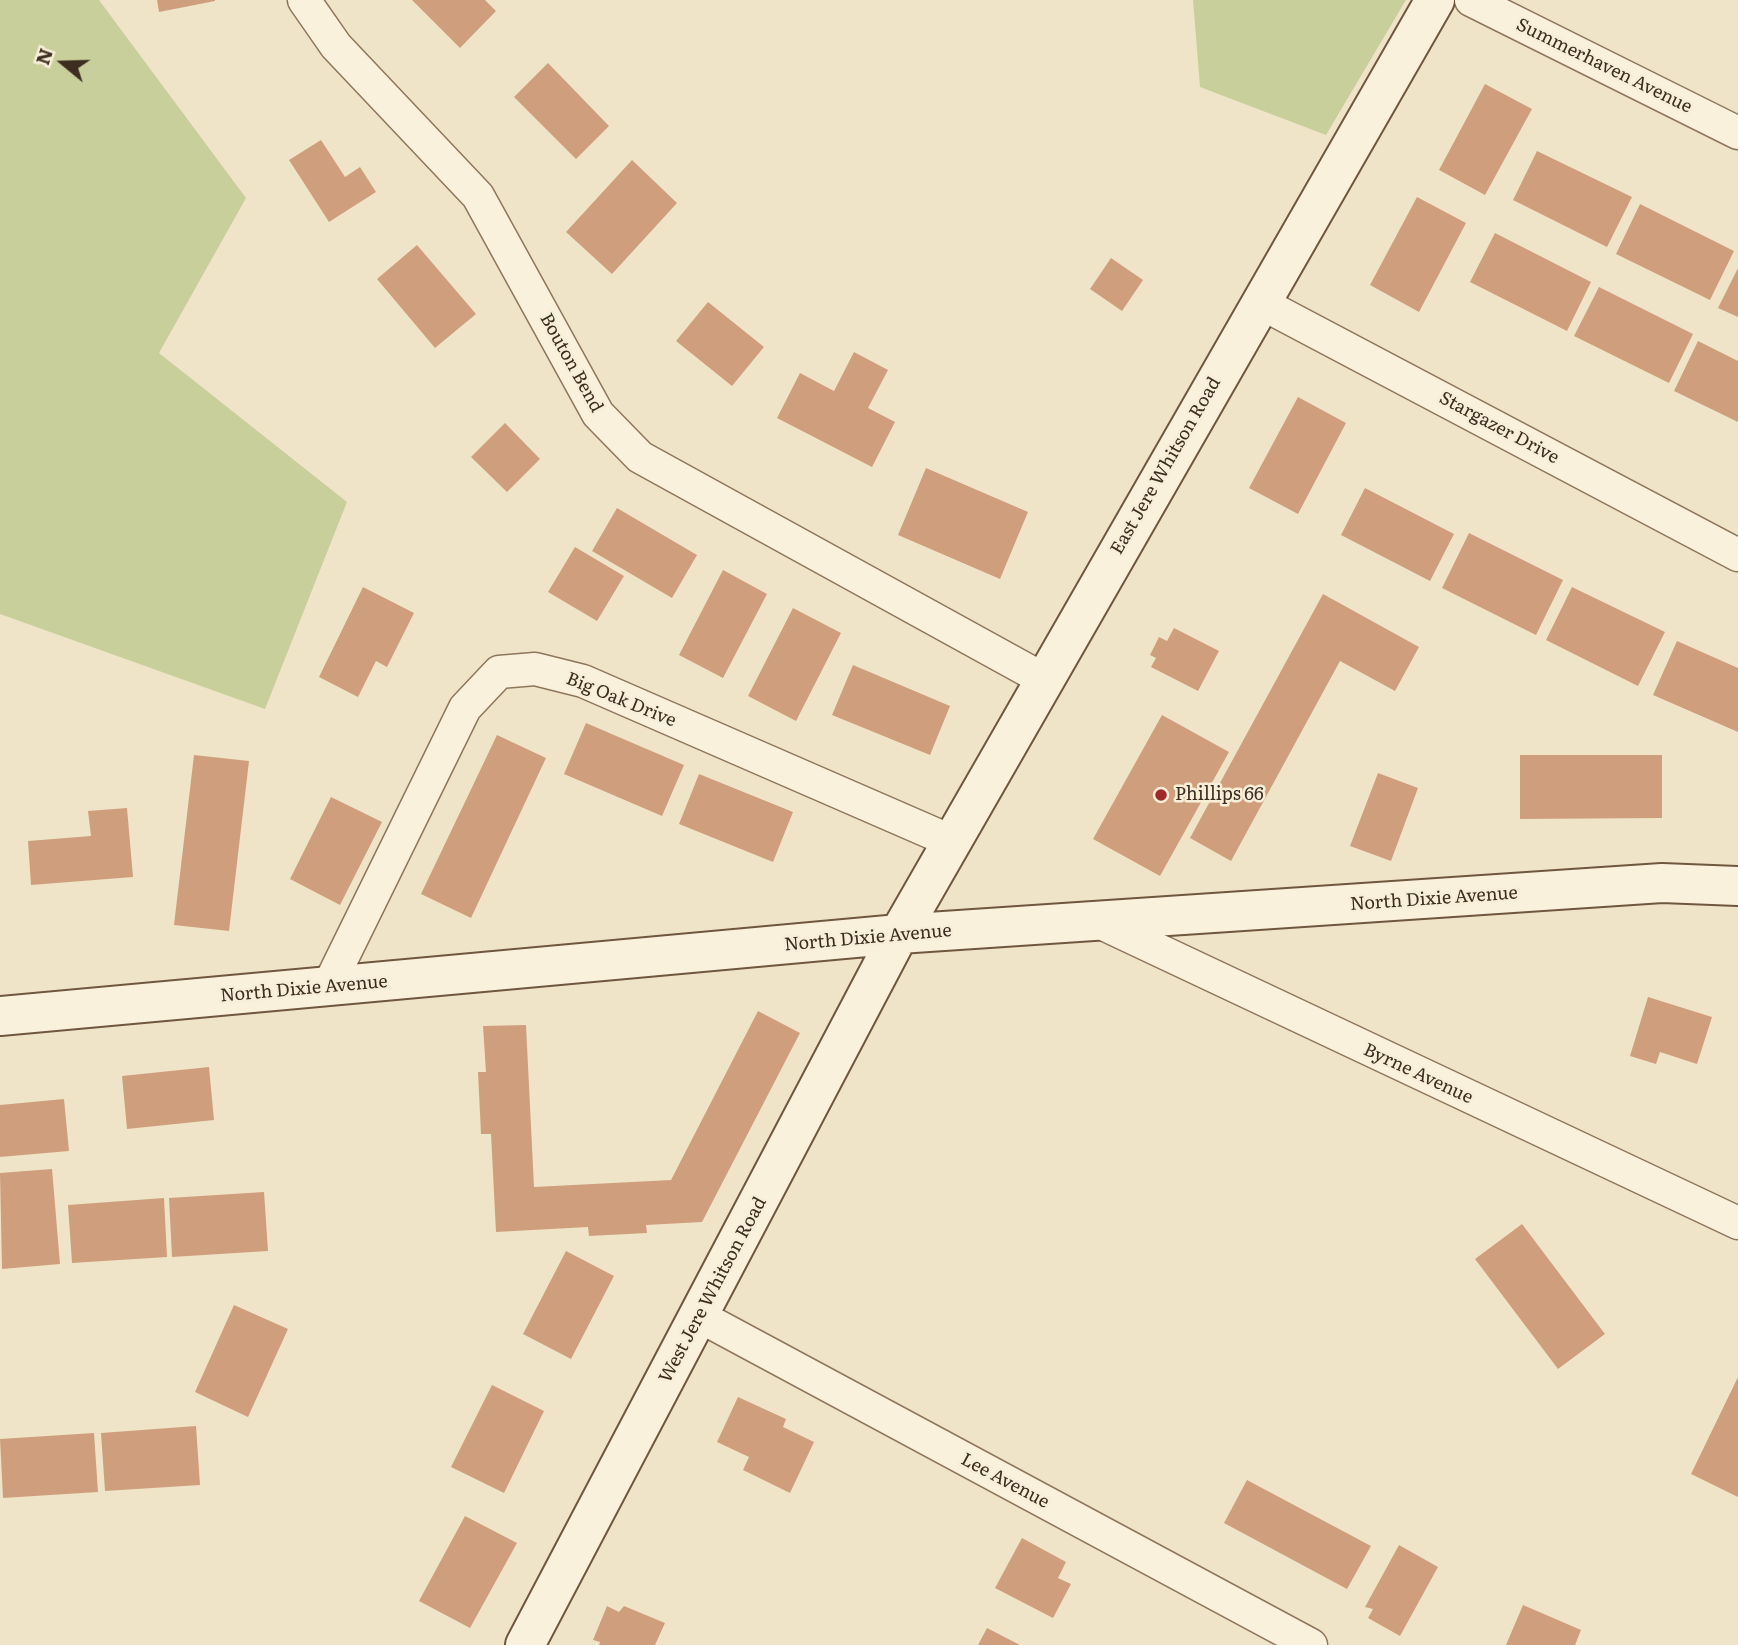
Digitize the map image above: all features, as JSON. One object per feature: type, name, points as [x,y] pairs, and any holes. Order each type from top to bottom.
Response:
[{"type":"street","name":"Bouton Bend","points":[[304,0],[336,46],[478,196],[598,414],[640,457],[1045,680]]},
{"type":"street","name":"East Jere Whitson Road","points":[[899,934],[1259,302],[1435,0]]},
{"type":"street","name":"Summerhaven Avenue","points":[[1471,0],[1738,133]]},
{"type":"street","name":"Stargazer Drive","points":[[1259,302],[1738,555]]},
{"type":"street","name":"Big Oak Drive","points":[[328,987],[465,708],[499,672],[535,669],[583,681],[953,842]]},
{"type":"street","name":"North Dixie Avenue","points":[[0,1016],[899,934],[1662,883],[1738,886]]},
{"type":"street","name":"Byrne Avenue","points":[[1100,922],[1738,1223]]},
{"type":"street","name":"West Jere Whitson Road","points":[[525,1645],[899,934]]},
{"type":"street","name":"Lee Avenue","points":[[699,1316],[1311,1645]]},
{"type":"green space","points":[[0,0],[99,0],[246,198],[159,353],[347,502],[265,709],[0,614]]},
{"type":"green space","points":[[1193,0],[1406,0],[1326,135],[1200,87]]},
{"type":"building","points":[[157,0],[215,0],[215,1],[159,12]]},
{"type":"building","points":[[412,0],[485,0],[496,11],[460,48]]},
{"type":"building","points":[[548,63],[609,126],[576,159],[514,97]]},
{"type":"building","points":[[1485,84],[1532,109],[1485,195],[1439,170]]},
{"type":"building","points":[[321,140],[345,177],[360,167],[376,192],[329,222],[289,160]]},
{"type":"building","points":[[1537,151],[1632,197],[1607,247],[1513,200]]},
{"type":"building","points":[[632,160],[677,203],[612,274],[566,232]]},
{"type":"building","points":[[1417,197],[1466,223],[1419,312],[1370,285]]},
{"type":"building","points":[[1640,204],[1734,251],[1710,300],[1616,254]]},
{"type":"building","points":[[1495,233],[1591,282],[1567,331],[1470,282]]},
{"type":"building","points":[[417,245],[476,314],[435,348],[377,279]]},
{"type":"building","points":[[1111,258],[1143,280],[1122,311],[1090,289]]},
{"type":"building","points":[[1738,268],[1738,317],[1718,308]]},
{"type":"building","points":[[1599,287],[1693,334],[1669,383],[1574,336]]},
{"type":"building","points":[[708,302],[764,347],[732,386],[676,341]]},
{"type":"building","points":[[1698,341],[1738,361],[1738,422],[1674,391]]},
{"type":"building","points":[[854,352],[888,370],[868,408],[895,422],[872,467],[777,418],[800,373],[834,391]]},
{"type":"building","points":[[1298,397],[1346,423],[1298,514],[1249,488]]},
{"type":"building","points":[[505,423],[540,459],[507,492],[471,457]]},
{"type":"building","points":[[926,468],[1028,512],[1000,579],[898,535]]},
{"type":"building","points":[[1365,488],[1454,534],[1430,581],[1341,535]]},
{"type":"building","points":[[617,508],[697,555],[672,598],[592,551]]},
{"type":"building","points":[[1469,533],[1563,580],[1536,635],[1442,588]]},
{"type":"building","points":[[575,547],[624,576],[597,621],[548,592]]},
{"type":"building","points":[[723,570],[767,594],[723,678],[679,655]]},
{"type":"building","points":[[363,587],[414,613],[387,667],[376,661],[358,697],[319,677]]},
{"type":"building","points":[[1572,587],[1665,632],[1638,686],[1546,640]]},
{"type":"building","points":[[1323,594],[1419,647],[1395,691],[1340,661],[1231,861],[1190,838]]},
{"type":"building","points":[[793,608],[841,633],[796,721],[748,696]]},
{"type":"building","points":[[1174,628],[1219,651],[1198,691],[1151,667],[1156,658],[1150,655],[1159,637],[1167,641]]},
{"type":"building","points":[[1677,641],[1738,668],[1738,732],[1653,695]]},
{"type":"building","points":[[853,665],[950,706],[930,755],[832,715]]},
{"type":"building","name":"Phillips 66","points":[[1162,715],[1229,752],[1160,876],[1093,839]]},
{"type":"building","points":[[586,723],[684,765],[662,816],[564,774]]},
{"type":"building","points":[[497,735],[546,758],[471,918],[421,894]]},
{"type":"building","points":[[194,755],[249,761],[229,931],[174,925]]},
{"type":"building","points":[[1520,755],[1662,755],[1662,818],[1520,819]]},
{"type":"building","points":[[1378,773],[1418,788],[1391,861],[1350,846]]},
{"type":"building","points":[[699,774],[793,812],[773,862],[679,824]]},
{"type":"building","points":[[331,797],[382,822],[340,905],[290,879]]},
{"type":"building","points":[[127,808],[133,877],[31,885],[28,841],[91,836],[88,811]]},
{"type":"building","points":[[1648,997],[1712,1017],[1697,1064],[1660,1052],[1656,1064],[1630,1056]]},
{"type":"building","points":[[758,1011],[800,1033],[702,1222],[646,1225],[647,1233],[589,1236],[588,1227],[496,1232],[491,1134],[481,1134],[478,1072],[486,1072],[483,1026],[526,1025],[534,1187],[671,1180]]},
{"type":"building","points":[[209,1067],[214,1120],[127,1129],[122,1076]]},
{"type":"building","points":[[64,1099],[69,1151],[0,1157],[0,1105]]},
{"type":"building","points":[[52,1169],[60,1264],[2,1269],[0,1173]]},
{"type":"building","points":[[264,1192],[268,1251],[172,1257],[169,1198]]},
{"type":"building","points":[[164,1198],[167,1257],[72,1263],[68,1205]]},
{"type":"building","points":[[1522,1224],[1605,1334],[1558,1369],[1475,1259]]},
{"type":"building","points":[[566,1251],[614,1276],[571,1359],[523,1334]]},
{"type":"building","points":[[234,1305],[288,1329],[248,1417],[195,1392]]},
{"type":"building","points":[[1738,1377],[1738,1497],[1691,1474]]},
{"type":"building","points":[[492,1385],[544,1411],[504,1493],[451,1467]]},
{"type":"building","points":[[738,1397],[786,1419],[783,1427],[814,1442],[790,1493],[743,1470],[749,1457],[717,1442]]},
{"type":"building","points":[[196,1426],[200,1485],[105,1491],[101,1433]]},
{"type":"building","points":[[94,1433],[98,1492],[3,1498],[0,1439]]},
{"type":"building","points":[[1247,1480],[1371,1546],[1347,1589],[1224,1523]]},
{"type":"building","points":[[465,1516],[517,1543],[470,1628],[419,1601]]},
{"type":"building","points":[[1022,1538],[1066,1562],[1058,1578],[1071,1584],[1053,1618],[995,1588]]},
{"type":"building","points":[[1399,1545],[1438,1567],[1400,1636],[1368,1618],[1373,1609],[1365,1607]]},
{"type":"building","points":[[1523,1605],[1581,1630],[1575,1645],[1506,1645]]},
{"type":"building","points":[[607,1606],[619,1612],[624,1606],[665,1623],[655,1645],[599,1645],[600,1642],[593,1640]]},
{"type":"building","points":[[987,1628],[1020,1645],[978,1645]]},
{"type":"place","name":"Phillips 66","points":[[1161,795]]}]
